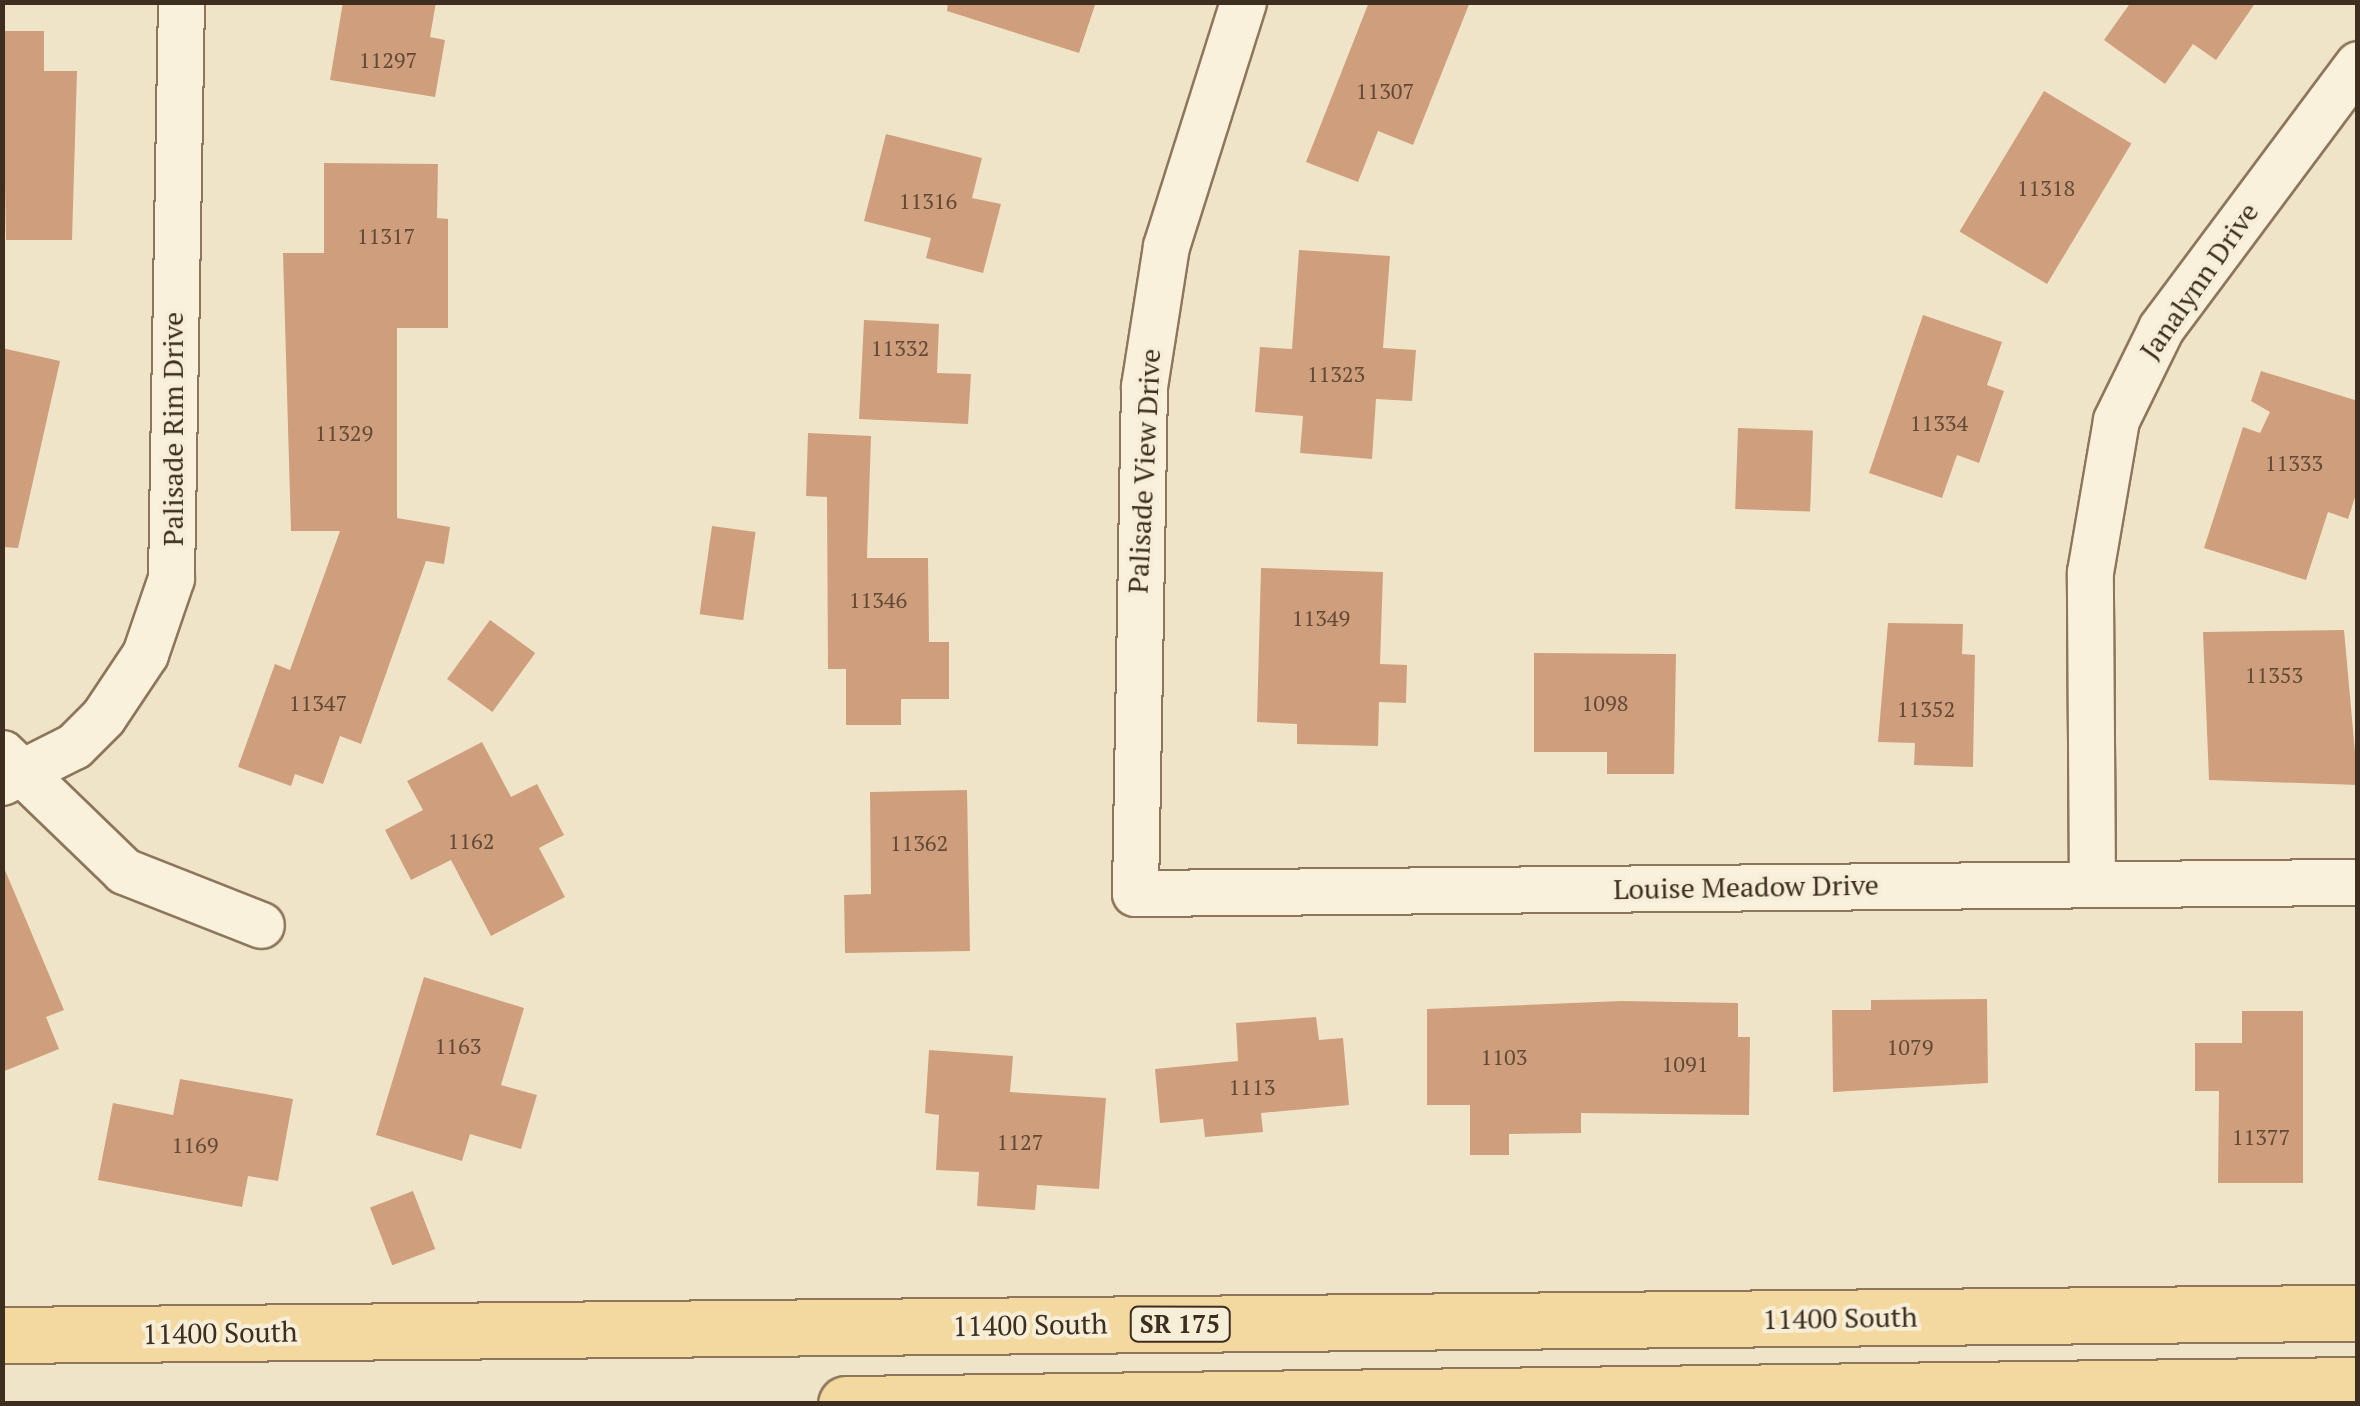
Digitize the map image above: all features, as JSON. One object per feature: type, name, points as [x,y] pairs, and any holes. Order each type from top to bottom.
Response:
[{"type":"main road","name":"11400 South","points":[[2,1335],[2358,1313]]},
{"type":"main road","points":[[846,1404],[2358,1385]]},
{"type":"street","name":"Palisade Rim Drive","points":[[9,769],[74,746],[104,717],[145,654],[170,578],[181,2]]},
{"type":"street","name":"Palisade View Drive","points":[[1135,893],[1144,386],[1166,246],[1243,2]]},
{"type":"street","name":"Janalynn Drive","points":[[2092,884],[2090,572],[2116,420],[2161,328],[2358,64]]},
{"type":"street","points":[[9,769],[124,871],[261,925]]},
{"type":"street","name":"Louise Meadow Drive","points":[[1135,893],[2358,882]]},
{"type":"building","points":[[343,2],[436,2],[430,37],[445,40],[435,97],[330,80]]},
{"type":"building","points":[[948,2],[1096,2],[1079,53],[947,11]]},
{"type":"building","points":[[1369,2],[1470,2],[1413,145],[1378,131],[1358,182],[1306,162]]},
{"type":"building","points":[[2131,2],[2256,2],[2216,60],[2193,44],[2165,84],[2104,40]]},
{"type":"building","points":[[2,31],[44,31],[44,71],[77,71],[72,240],[6,240]]},
{"type":"building","points":[[2044,91],[2131,144],[2047,284],[1960,232]]},
{"type":"building","points":[[886,134],[982,158],[972,198],[1001,204],[983,273],[926,258],[931,238],[864,221]]},
{"type":"building","points":[[324,163],[438,164],[437,218],[448,219],[448,328],[397,328],[397,518],[450,527],[444,564],[426,561],[361,744],[340,736],[323,784],[295,774],[291,786],[238,767],[275,664],[290,670],[340,531],[291,531],[283,253],[324,253]]},
{"type":"building","points":[[1299,250],[1390,256],[1383,348],[1416,350],[1412,401],[1376,399],[1372,459],[1300,453],[1303,416],[1255,412],[1260,347],[1292,349]]},
{"type":"building","points":[[1923,315],[2002,342],[1987,385],[2004,391],[1979,463],[1957,455],[1942,498],[1869,473]]},
{"type":"building","points":[[864,320],[939,324],[937,373],[971,374],[968,424],[859,419]]},
{"type":"building","points":[[2,348],[60,361],[18,548],[2,547]]},
{"type":"building","points":[[2261,371],[2358,401],[2358,488],[2348,519],[2328,512],[2306,580],[2204,548],[2243,427],[2260,433],[2270,412],[2251,401]]},
{"type":"building","points":[[1738,428],[1813,431],[1810,512],[1735,509]]},
{"type":"building","points":[[808,433],[871,436],[867,558],[928,558],[929,642],[949,642],[949,699],[901,699],[901,725],[846,725],[846,669],[828,669],[827,497],[806,496]]},
{"type":"building","points":[[712,526],[756,532],[743,620],[700,614]]},
{"type":"building","points":[[1261,568],[1383,572],[1380,664],[1407,665],[1406,703],[1379,702],[1378,746],[1297,744],[1297,724],[1257,722]]},
{"type":"building","points":[[490,620],[535,653],[492,712],[447,679]]},
{"type":"building","points":[[1888,623],[1963,624],[1962,654],[1975,655],[1973,767],[1914,765],[1915,743],[1878,742]]},
{"type":"building","points":[[2344,630],[2358,785],[2209,780],[2203,632]]},
{"type":"building","points":[[1534,653],[1676,654],[1674,774],[1607,774],[1607,752],[1534,752]]},
{"type":"building","points":[[482,742],[511,797],[537,784],[564,835],[539,848],[565,897],[491,936],[451,860],[411,880],[385,830],[423,810],[407,781]]},
{"type":"building","points":[[967,790],[970,951],[845,953],[844,895],[871,894],[870,792]]},
{"type":"building","points":[[2,863],[64,1010],[46,1017],[59,1049],[2,1072]]},
{"type":"building","points":[[424,977],[524,1008],[501,1085],[537,1095],[521,1149],[470,1134],[462,1161],[376,1135]]},
{"type":"building","points":[[1987,999],[1988,1083],[1833,1092],[1832,1010],[1871,1010],[1871,1000]]},
{"type":"building","points":[[1621,1001],[1738,1003],[1738,1037],[1750,1037],[1749,1115],[1581,1113],[1581,1133],[1509,1134],[1509,1155],[1470,1155],[1470,1105],[1427,1105],[1427,1009]]},
{"type":"building","points":[[2242,1011],[2303,1011],[2303,1183],[2218,1183],[2219,1091],[2195,1091],[2195,1043],[2242,1043]]},
{"type":"building","points":[[1316,1017],[1319,1040],[1343,1038],[1349,1105],[1261,1113],[1263,1132],[1205,1137],[1203,1119],[1160,1123],[1155,1069],[1238,1061],[1236,1023]]},
{"type":"building","points":[[929,1050],[1013,1056],[1010,1092],[1106,1098],[1099,1189],[1037,1185],[1035,1210],[977,1206],[979,1172],[936,1170],[939,1115],[925,1113]]},
{"type":"building","points":[[180,1079],[293,1099],[278,1181],[248,1176],[242,1207],[98,1180],[113,1103],[173,1115]]},
{"type":"building","points":[[413,1191],[435,1249],[392,1265],[370,1207]]}]
